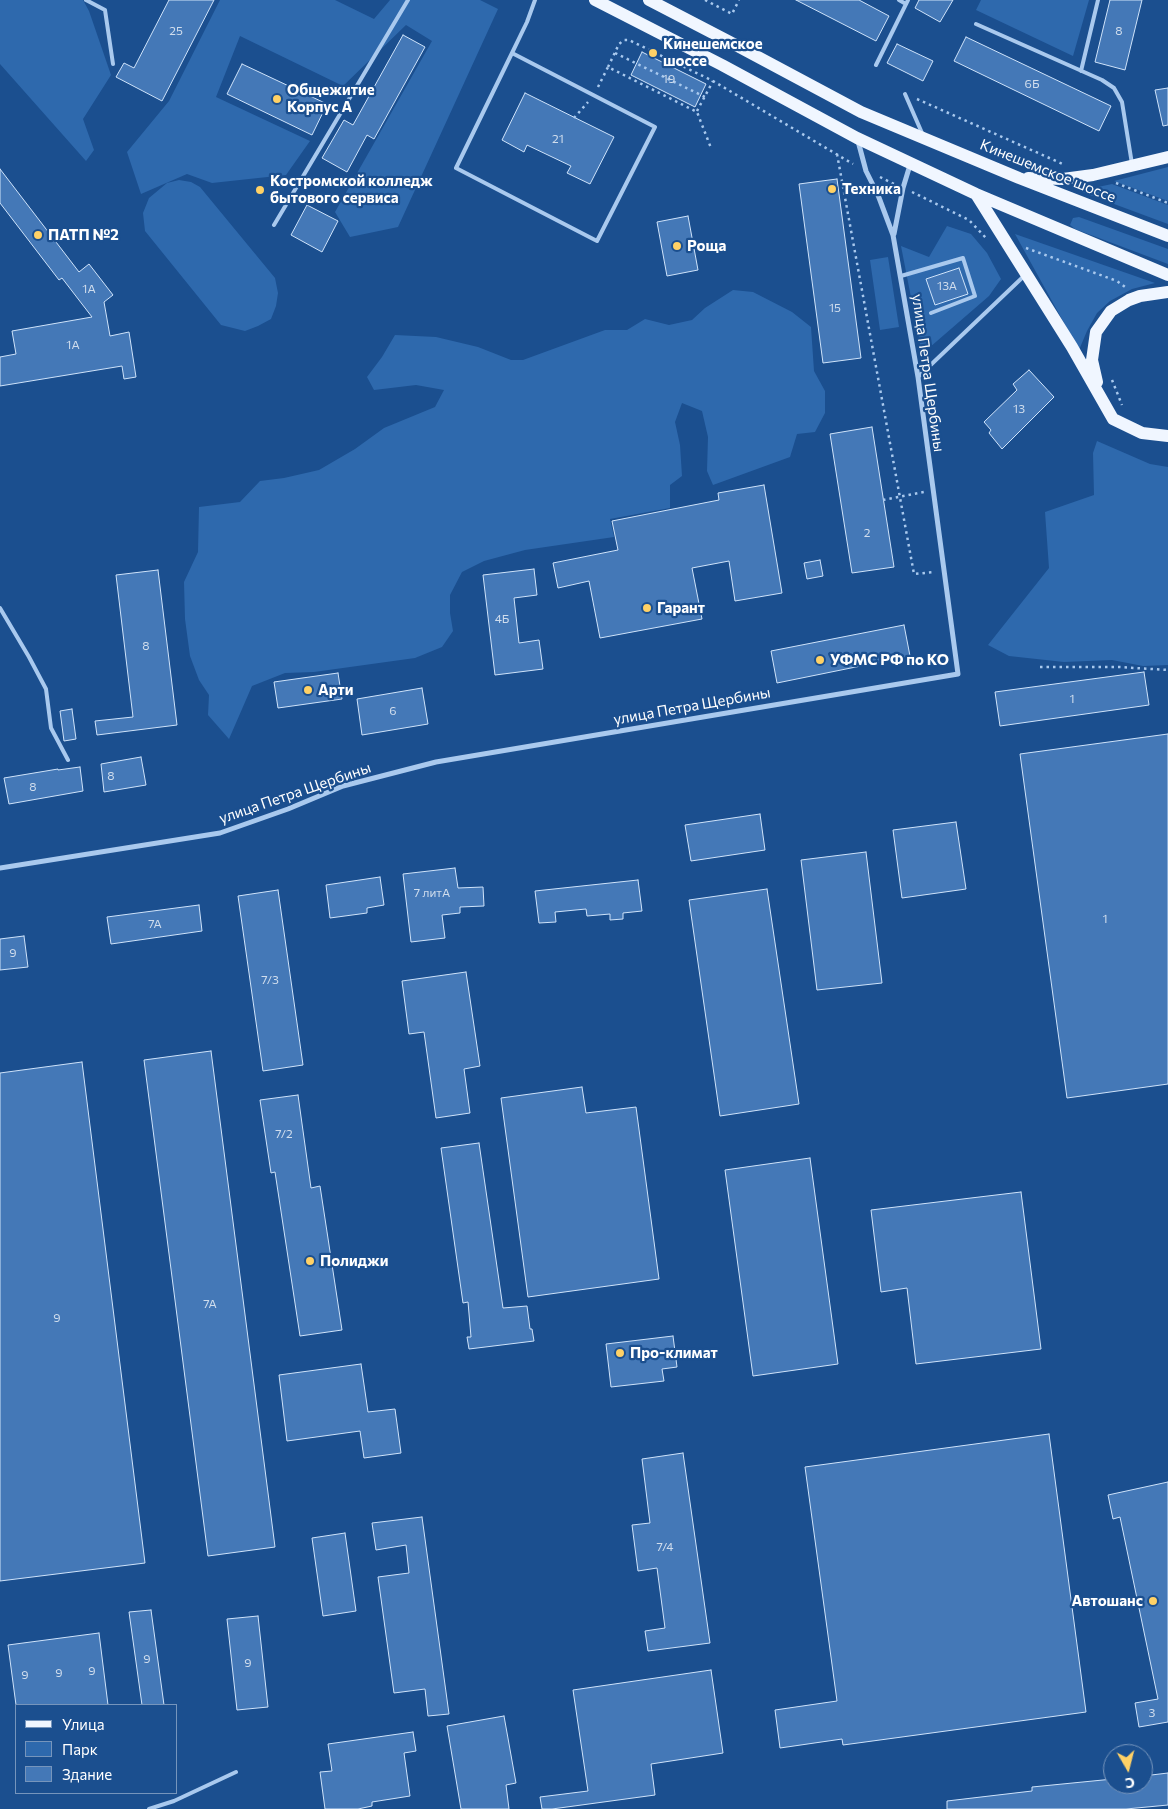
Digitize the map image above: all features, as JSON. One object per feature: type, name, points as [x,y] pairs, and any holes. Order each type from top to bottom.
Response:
[{"type":"main road","points":[[595,0],[722,65],[857,138],[976,194],[1168,275]]},
{"type":"main road","name":"Кинешемское шоссе","points":[[649,0],[860,112],[1019,178],[1168,236]]},
{"type":"main road","points":[[1019,178],[1063,179],[1093,175],[1168,157]]},
{"type":"main road","points":[[976,194],[1100,394],[1113,419],[1142,433],[1168,436]]},
{"type":"main road","points":[[1100,394],[1092,360],[1096,332],[1111,311],[1128,300],[1140,296],[1168,292]]},
{"type":"street","name":"улица Петра Щербины","points":[[0,868],[220,833],[288,809],[343,786],[436,762],[958,674],[918,377],[894,234],[866,171],[857,138]]},
{"type":"street","name":"улица Петра Щербины","points":[[894,234],[903,188],[911,163]]},
{"type":"lane","points":[[86,0],[105,10],[113,64]]},
{"type":"lane","points":[[274,225],[408,0]]},
{"type":"lane","points":[[512,53],[655,126],[597,241],[456,168],[512,53],[535,0]]},
{"type":"lane","points":[[876,65],[907,2],[898,0]]},
{"type":"lane","points":[[1081,70],[1098,0]]},
{"type":"lane","points":[[976,24],[1081,70],[1114,88],[1122,102],[1132,166]]},
{"type":"lane","points":[[905,94],[925,140]]},
{"type":"lane","points":[[901,276],[963,258],[976,296],[932,314]]},
{"type":"lane","points":[[918,377],[1026,274]]},
{"type":"lane","points":[[0,608],[46,689],[51,728],[68,760]]},
{"type":"lane","points":[[148,1809],[174,1801],[236,1772]]},
{"type":"path","points":[[705,0],[732,14],[739,0]]},
{"type":"path","points":[[574,118],[594,95],[619,44],[624,40],[629,40],[713,81],[866,171],[969,220],[987,239]]},
{"type":"path","points":[[615,53],[705,97]]},
{"type":"path","points":[[608,67],[697,112],[711,148]]},
{"type":"path","points":[[697,112],[713,81]]},
{"type":"path","points":[[905,94],[1066,165]]},
{"type":"path","points":[[836,154],[914,574],[944,571]]},
{"type":"path","points":[[1111,182],[1168,203]]},
{"type":"path","points":[[1022,247],[1117,281],[1130,291]]},
{"type":"path","points":[[1110,376],[1126,411]]},
{"type":"path","points":[[883,500],[932,491]]},
{"type":"path","points":[[1040,667],[1120,667],[1168,670]]},
{"type":"green space","points":[[0,0],[83,0],[89,11],[111,75],[83,119],[94,150],[86,161],[0,64]]},
{"type":"green space","points":[[220,0],[335,0],[374,19],[390,0],[480,0],[498,9],[398,227],[350,237],[335,212],[432,41],[406,25],[343,86],[240,36],[216,97],[310,141],[286,175],[212,183],[187,174],[141,194],[127,152],[169,101]]},
{"type":"green space","points":[[981,0],[1089,0],[1073,56],[976,10]]},
{"type":"green space","points":[[1168,167],[1168,201],[1114,181]]},
{"type":"green space","points":[[179,180],[191,182],[200,187],[275,278],[278,293],[271,319],[245,331],[221,325],[145,231],[143,213],[149,198],[167,183]]},
{"type":"green space","points":[[1112,184],[1168,205],[1168,224],[1079,191]]},
{"type":"green space","points":[[1079,217],[1168,249],[1168,264],[1075,229],[1070,225],[1073,218]]},
{"type":"green space","points":[[947,226],[971,234],[987,253],[1001,279],[989,296],[922,354],[901,246],[929,257]]},
{"type":"green space","points":[[1015,234],[1155,283],[1132,289],[1110,301],[1097,313],[1079,350]]},
{"type":"green space","points":[[888,257],[899,327],[880,330],[870,260]]},
{"type":"green space","points":[[733,290],[753,292],[792,312],[811,327],[814,371],[825,391],[825,413],[815,432],[797,434],[790,457],[713,485],[707,471],[708,437],[702,411],[682,403],[675,422],[680,445],[682,476],[670,485],[670,508],[610,519],[614,537],[525,550],[484,561],[462,572],[450,595],[453,631],[442,647],[415,658],[314,672],[285,673],[252,686],[229,739],[208,715],[209,695],[199,680],[190,656],[185,619],[184,582],[198,552],[199,507],[240,502],[260,481],[319,470],[355,449],[384,428],[435,407],[444,390],[416,385],[374,390],[367,377],[395,335],[436,337],[478,347],[511,360],[523,360],[605,330],[627,330],[645,319],[669,325],[692,320],[705,308]]},
{"type":"green space","points":[[1097,441],[1150,464],[1168,467],[1168,665],[1143,666],[1112,660],[1064,662],[1009,656],[988,645],[1049,568],[1045,512],[1094,495],[1093,453]]},
{"type":"building","points":[[169,0],[214,0],[162,101],[116,77],[124,63],[134,68]]},
{"type":"building","points":[[796,0],[859,0],[889,16],[876,41]]},
{"type":"building","points":[[919,0],[953,0],[940,22],[915,8]]},
{"type":"building","points":[[1110,0],[1142,0],[1125,70],[1095,62]]},
{"type":"building","points":[[403,35],[425,47],[374,139],[367,135],[347,172],[322,158],[344,120],[353,125]]},
{"type":"building","points":[[966,37],[1111,106],[1099,131],[954,61]]},
{"type":"building","points":[[897,44],[933,61],[923,81],[887,63]]},
{"type":"building","points":[[642,52],[706,84],[695,107],[631,75]]},
{"type":"building","name":"Общежитие Корпус А","points":[[242,64],[327,104],[312,135],[227,94]]},
{"type":"building","points":[[1168,88],[1168,125],[1163,126],[1155,90]]},
{"type":"building","points":[[525,93],[614,137],[590,184],[567,173],[571,166],[527,145],[524,152],[502,140]]},
{"type":"building","points":[[0,169],[79,272],[89,264],[113,295],[104,302],[110,336],[129,332],[136,377],[124,379],[122,366],[0,386],[0,357],[16,354],[12,331],[92,317],[62,278],[59,280],[0,203]]},
{"type":"building","points":[[837,179],[861,358],[823,363],[799,184]]},
{"type":"building","points":[[307,205],[338,221],[322,252],[291,235]]},
{"type":"building","name":"Роща","points":[[688,216],[698,270],[667,276],[657,222]]},
{"type":"building","points":[[959,268],[968,294],[935,305],[926,279]]},
{"type":"building","points":[[1029,370],[1054,397],[1002,449],[989,433],[991,430],[984,422],[1017,390],[1013,384]]},
{"type":"building","points":[[872,427],[894,567],[852,573],[830,434]]},
{"type":"building","points":[[764,485],[782,593],[735,601],[729,561],[692,568],[702,619],[600,638],[589,581],[558,588],[553,563],[618,550],[612,521],[719,500],[718,493]]},
{"type":"building","points":[[820,560],[823,576],[807,579],[804,563]]},
{"type":"building","points":[[534,569],[537,595],[514,598],[519,643],[539,640],[543,669],[495,675],[483,575]]},
{"type":"building","points":[[158,570],[177,725],[97,735],[95,721],[133,717],[116,575]]},
{"type":"building","points":[[904,625],[910,656],[777,683],[771,651]]},
{"type":"building","points":[[1144,672],[1149,705],[1000,726],[995,692]]},
{"type":"building","name":"Арти","points":[[338,673],[342,699],[278,708],[274,682]]},
{"type":"building","points":[[422,688],[428,724],[362,735],[357,699]]},
{"type":"building","points":[[72,709],[76,739],[64,741],[60,711]]},
{"type":"building","points":[[1168,734],[1168,1084],[1067,1098],[1020,754]]},
{"type":"building","points":[[141,757],[146,785],[104,792],[101,764]]},
{"type":"building","points":[[80,767],[83,791],[9,804],[4,778]]},
{"type":"building","points":[[760,814],[765,850],[691,861],[685,825]]},
{"type":"building","points":[[956,822],[966,889],[902,898],[893,830]]},
{"type":"building","points":[[866,852],[882,983],[817,990],[801,860]]},
{"type":"building","points":[[455,868],[458,888],[483,887],[484,906],[460,907],[460,913],[442,915],[445,938],[411,942],[403,874]]},
{"type":"building","points":[[380,877],[384,905],[367,908],[367,913],[330,918],[326,885]]},
{"type":"building","points":[[638,880],[642,911],[623,913],[623,919],[610,920],[610,914],[587,916],[586,909],[555,912],[556,922],[539,923],[535,891]]},
{"type":"building","points":[[767,889],[799,1104],[720,1116],[689,900]]},
{"type":"building","points":[[278,890],[303,1065],[263,1071],[238,896]]},
{"type":"building","points":[[199,905],[202,931],[111,944],[107,917]]},
{"type":"building","points":[[24,936],[28,967],[0,970],[0,939]]},
{"type":"building","points":[[466,972],[480,1066],[464,1069],[470,1113],[436,1118],[424,1032],[409,1034],[402,981]]},
{"type":"building","points":[[211,1051],[275,1547],[208,1556],[144,1060]]},
{"type":"building","points":[[82,1062],[145,1563],[0,1581],[0,1073]]},
{"type":"building","points":[[582,1087],[586,1113],[636,1107],[659,1279],[528,1297],[501,1098]]},
{"type":"building","name":"Полиджи","points":[[298,1095],[311,1188],[320,1186],[342,1330],[300,1336],[275,1172],[271,1173],[260,1100]]},
{"type":"building","points":[[479,1143],[503,1308],[527,1306],[530,1329],[532,1329],[534,1341],[469,1349],[467,1337],[471,1337],[468,1302],[463,1303],[441,1148]]},
{"type":"building","points":[[810,1158],[838,1364],[753,1376],[725,1170]]},
{"type":"building","points":[[1021,1192],[1041,1349],[916,1364],[907,1288],[881,1292],[871,1210]]},
{"type":"building","points":[[673,1336],[677,1367],[662,1369],[664,1381],[611,1387],[606,1344]]},
{"type":"building","points":[[361,1364],[368,1412],[395,1409],[401,1453],[364,1458],[360,1431],[287,1441],[279,1375]]},
{"type":"building","points":[[1049,1434],[1086,1712],[843,1745],[842,1739],[780,1748],[775,1710],[837,1701],[805,1467]]},
{"type":"building","points":[[683,1453],[710,1643],[648,1651],[645,1631],[665,1628],[657,1568],[638,1571],[632,1525],[650,1523],[642,1459]]},
{"type":"building","name":"Автошанс","points":[[1168,1482],[1168,1722],[1139,1727],[1135,1703],[1158,1699],[1120,1517],[1113,1519],[1108,1495]]},
{"type":"building","points":[[422,1517],[449,1714],[428,1716],[425,1689],[394,1693],[378,1577],[409,1573],[406,1545],[376,1550],[372,1523]]},
{"type":"building","points":[[345,1533],[356,1611],[323,1616],[312,1538]]},
{"type":"building","points":[[151,1610],[164,1704],[142,1704],[129,1612]]},
{"type":"building","points":[[258,1616],[268,1707],[237,1710],[227,1619]]},
{"type":"building","points":[[99,1633],[108,1704],[16,1704],[8,1645]]},
{"type":"building","points":[[711,1670],[723,1753],[651,1764],[655,1795],[542,1809],[540,1797],[588,1791],[573,1690]]},
{"type":"building","points":[[504,1716],[516,1783],[506,1785],[509,1809],[461,1809],[447,1726]]},
{"type":"building","points":[[413,1732],[416,1751],[404,1753],[410,1796],[372,1802],[372,1806],[358,1809],[325,1809],[320,1772],[332,1771],[328,1744]]},
{"type":"building","points":[[1168,1773],[1168,1805],[1126,1809],[947,1809],[947,1801],[1032,1791],[1032,1787],[1103,1780],[1103,1794],[1153,1794],[1153,1775]]},
{"type":"place","name":"Кинешемское шоссе","points":[[653,53]]},
{"type":"place","name":"Общежитие Корпус А","points":[[277,99]]},
{"type":"place","name":"Техника","points":[[832,189]]},
{"type":"place","name":"Костромской колледж бытового сервиса","points":[[260,190]]},
{"type":"place","name":"ПАТП №2","points":[[38,235]]},
{"type":"place","name":"Роща","points":[[677,246]]},
{"type":"place","name":"Гарант","points":[[647,608]]},
{"type":"place","name":"УФМС РФ по КО","points":[[820,660]]},
{"type":"place","name":"Арти","points":[[308,690]]},
{"type":"place","name":"Полиджи","points":[[310,1261]]},
{"type":"place","name":"Про-климат","points":[[620,1353]]},
{"type":"place","name":"Автошанс","points":[[1153,1601]]}]
